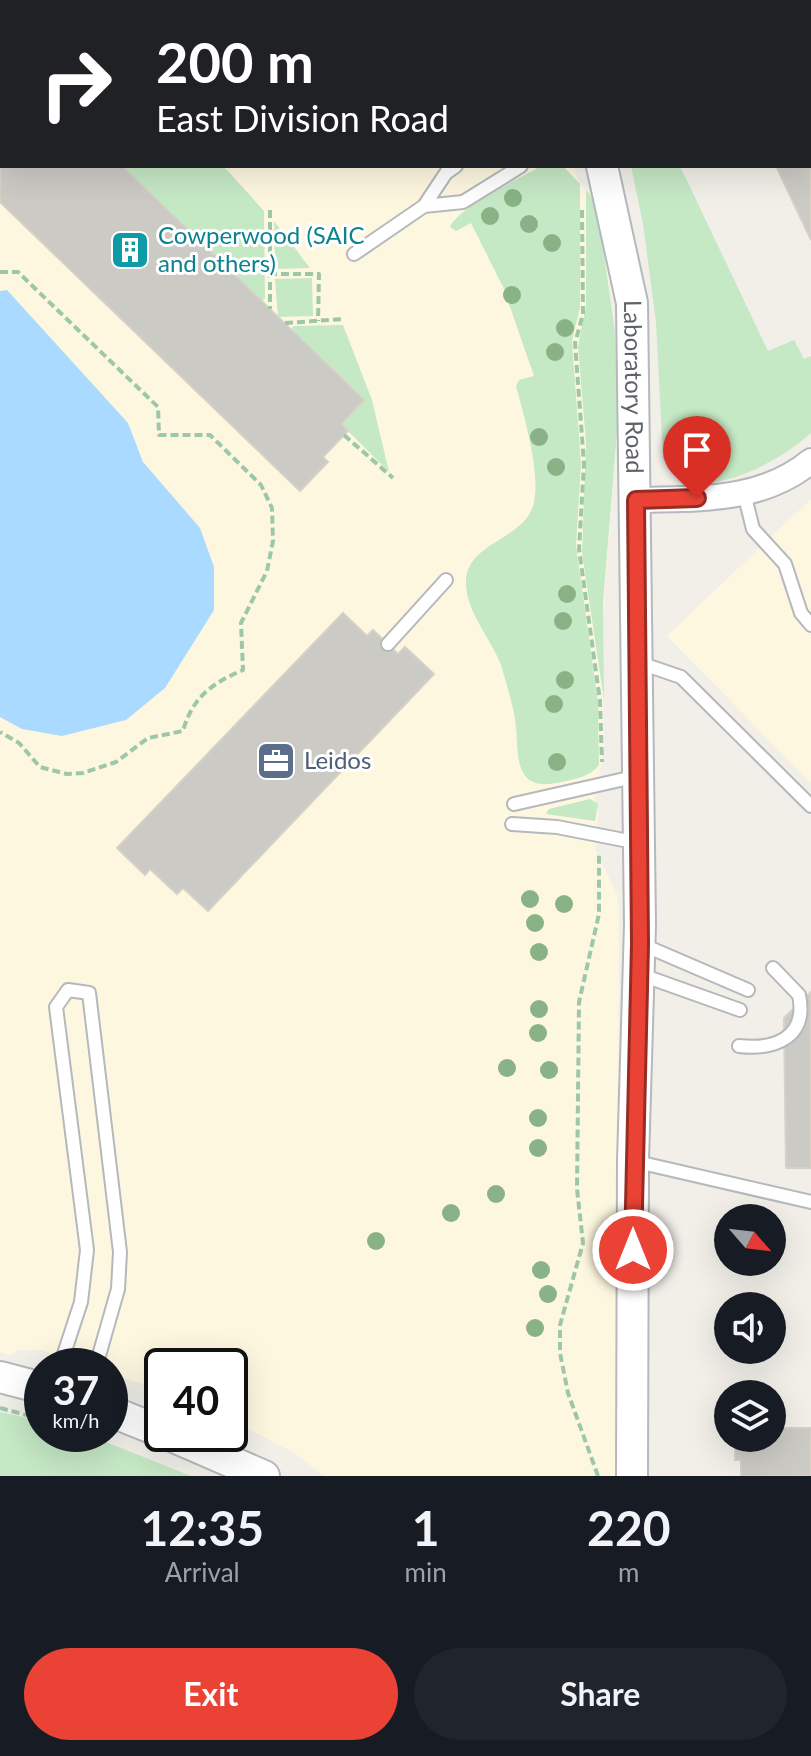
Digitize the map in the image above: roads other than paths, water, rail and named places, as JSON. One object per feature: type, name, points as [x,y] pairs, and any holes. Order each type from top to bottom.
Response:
[{"type":"street","name":"Laboratory Road","points":[[602,168],[632,303],[640,844],[633,1161],[632,1476]]},
{"type":"street","points":[[636,500],[744,493],[792,477],[811,461]]},
{"type":"street","points":[[0,1377],[24,1383]]},
{"type":"street","points":[[208,1452],[264,1476]]},
{"type":"lane","points":[[354,254],[424,206],[446,173],[453,168]]},
{"type":"lane","points":[[424,206],[463,202],[518,168]]},
{"type":"lane","points":[[744,493],[753,529],[785,564],[801,613],[811,625]]},
{"type":"lane","points":[[388,644],[446,580]]},
{"type":"lane","points":[[637,662],[681,677],[811,806]]},
{"type":"lane","points":[[514,804],[638,776]]},
{"type":"lane","points":[[512,824],[557,827],[640,844]]},
{"type":"lane","points":[[640,944],[748,990]]},
{"type":"lane","points":[[739,1046],[759,1048],[779,1043],[799,1019],[799,995],[773,968]]},
{"type":"lane","points":[[639,974],[740,1010]]},
{"type":"lane","points":[[66,1348],[81,1302],[87,1250],[56,1007],[68,990],[89,993],[120,1252],[118,1289],[101,1348]]},
{"type":"lane","points":[[633,1161],[811,1202]]},
{"type":"water","points":[[7,290],[128,423],[143,462],[200,528],[214,567],[214,610],[165,688],[126,720],[62,736],[22,729],[0,717],[0,291]]},
{"type":"place","name":"Cowperwood (SAIC and others)","points":[[130,250]]},
{"type":"place","name":"Leidos","points":[[276,761]]}]
